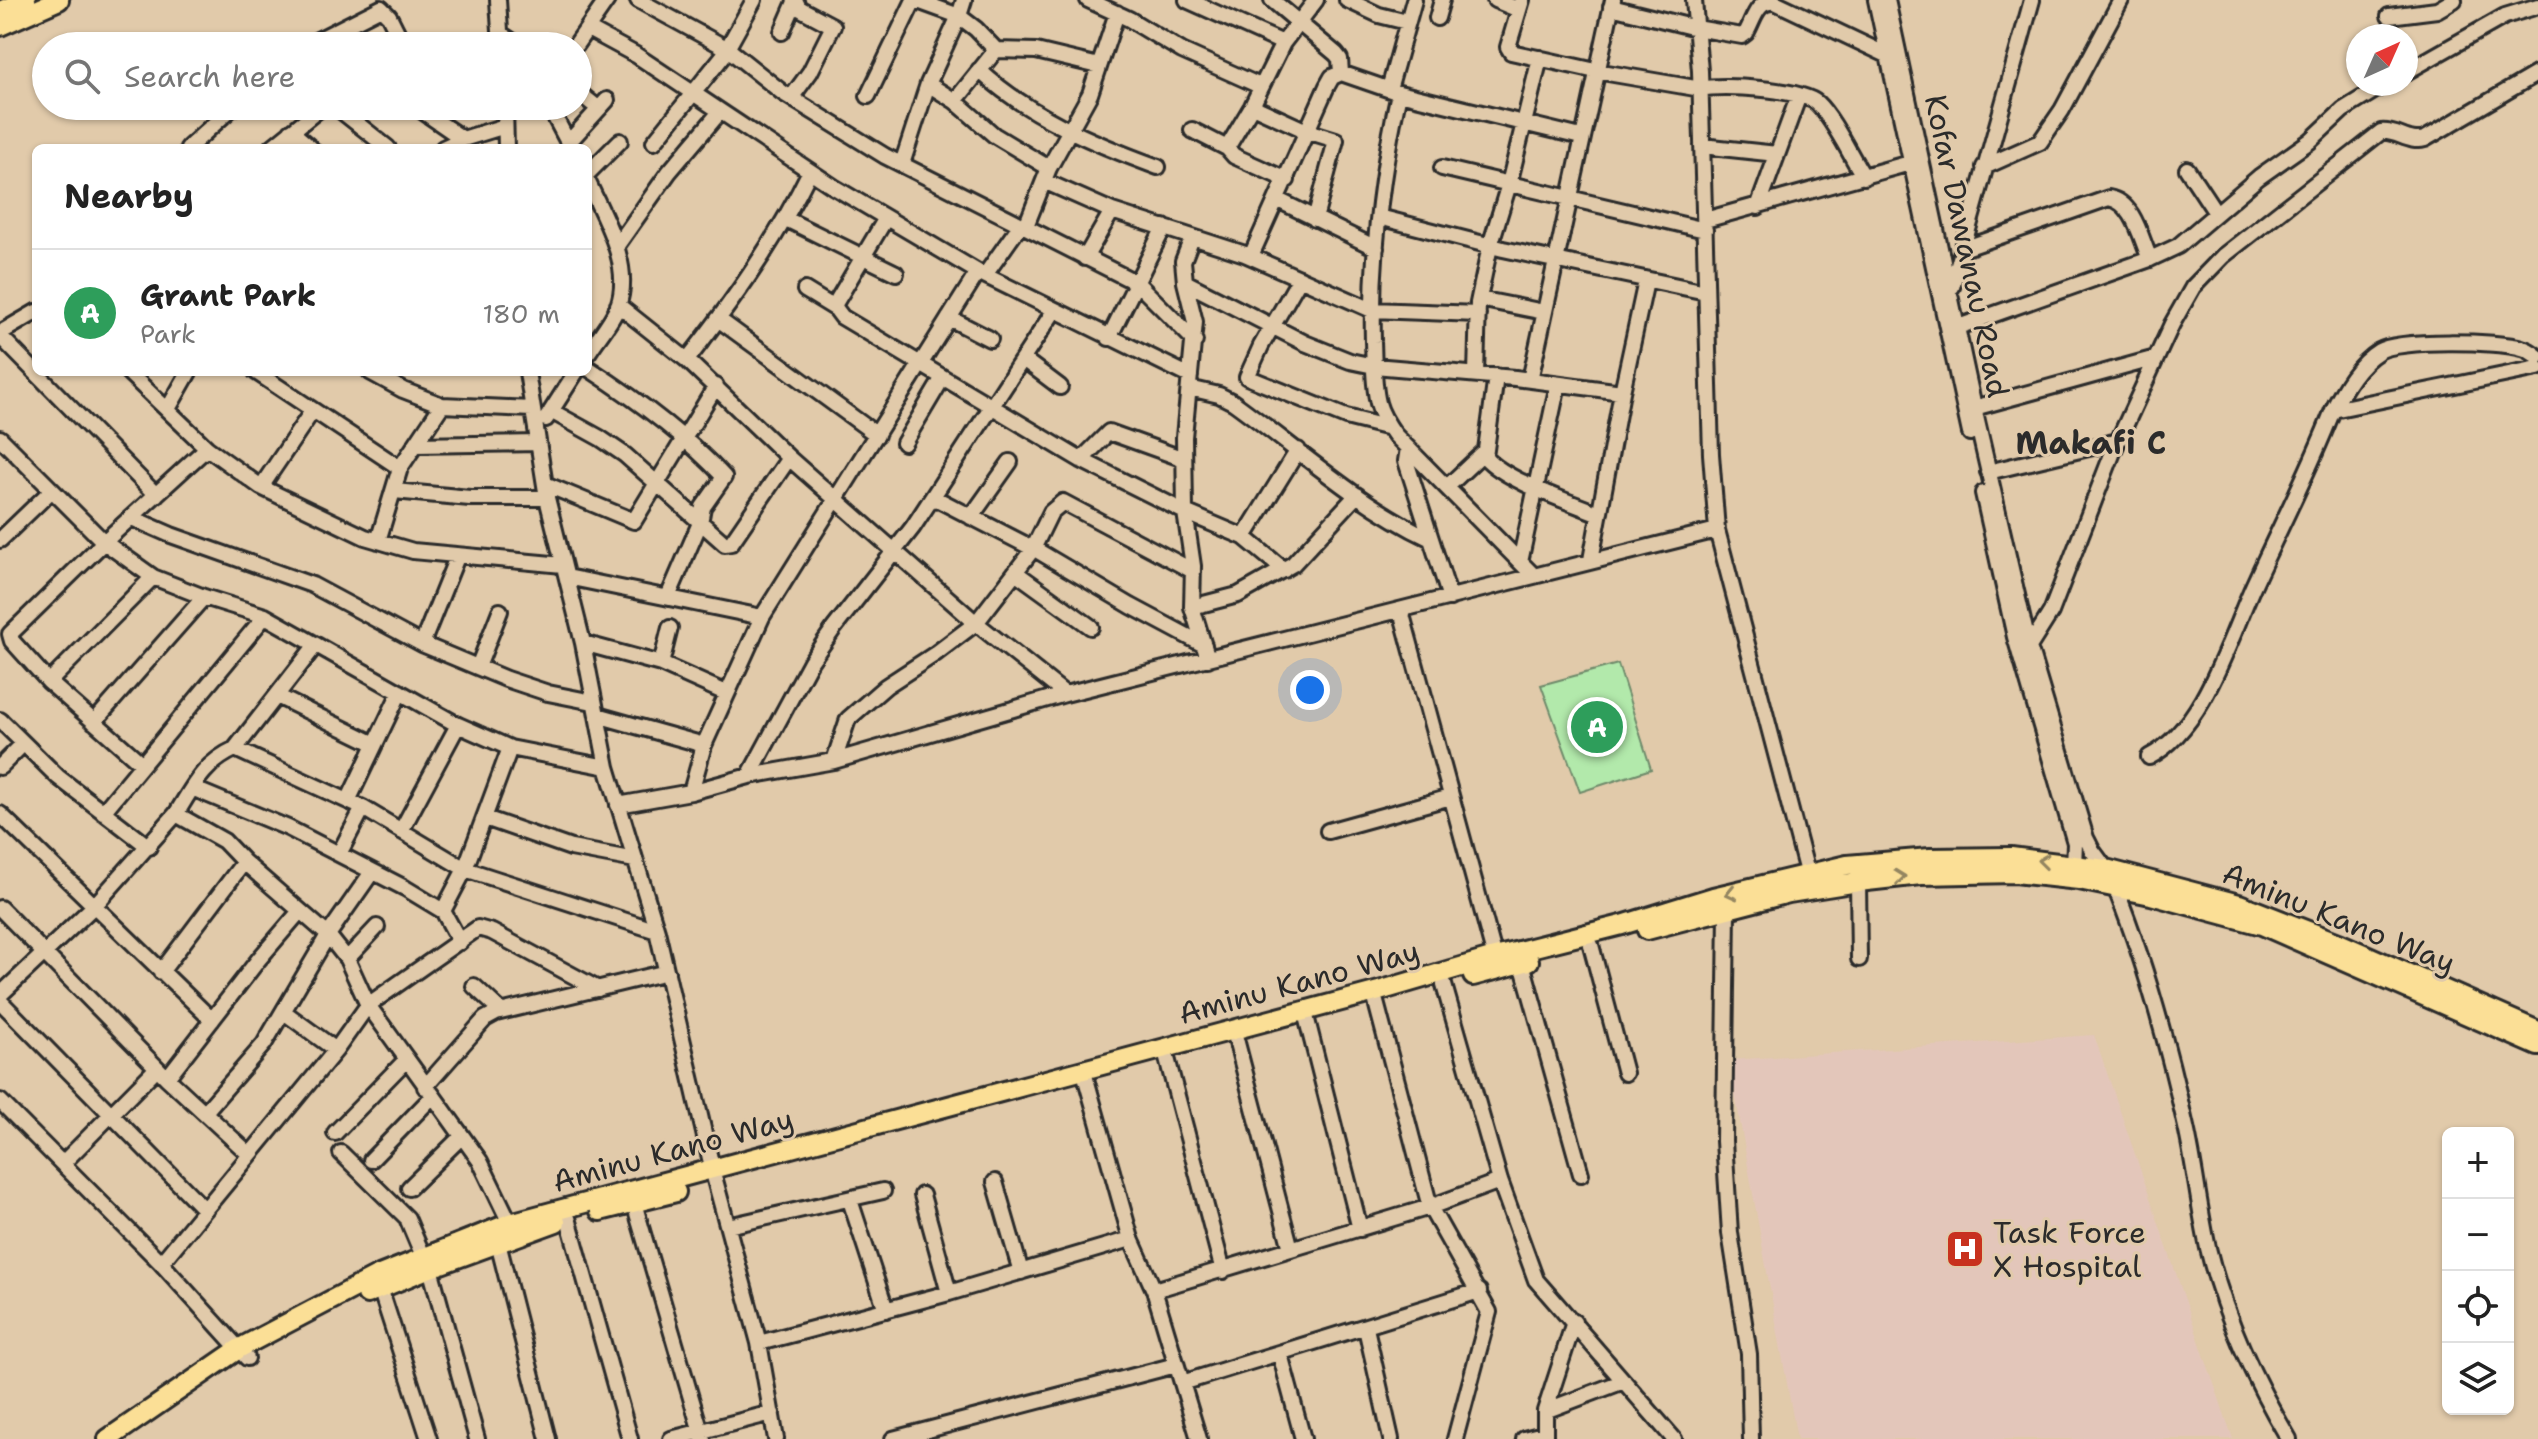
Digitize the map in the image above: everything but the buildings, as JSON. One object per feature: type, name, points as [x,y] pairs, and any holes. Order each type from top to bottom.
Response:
[{"type":"main road","points":[[0,11],[26,0]]},
{"type":"main road","points":[[0,26],[59,0]]},
{"type":"main road","name":"Aminu Kano Way","points":[[108,1439],[243,1353],[377,1276],[498,1243],[568,1218],[634,1203],[714,1175],[1404,984],[1496,964],[1522,963],[1930,858],[2011,857],[2106,869],[2274,915],[2439,994],[2538,1046]]},
{"type":"main road","name":"Aminu Kano Way","points":[[129,1439],[243,1353],[510,1223],[825,1148],[1444,985],[1496,964],[1713,897],[1847,865],[1866,875],[2015,873],[2115,887],[2262,925],[2538,1031]]},
{"type":"street","points":[[498,0],[500,32]]},
{"type":"street","points":[[586,32],[604,5],[588,0]]},
{"type":"street","points":[[638,0],[728,49],[791,98],[902,164],[1137,283],[1195,341]]},
{"type":"street","points":[[654,142],[728,49],[754,0]]},
{"type":"street","points":[[868,96],[915,0],[959,16],[996,50],[1036,51],[1099,66]]},
{"type":"street","points":[[902,164],[928,84],[964,0]]},
{"type":"street","points":[[1088,0],[1117,13],[1182,51],[1260,86]]},
{"type":"street","points":[[1187,0],[1283,43]]},
{"type":"street","points":[[1272,0],[1336,54],[1340,59],[1341,73]]},
{"type":"street","points":[[1227,148],[1283,43],[1316,0]]},
{"type":"street","points":[[1347,0],[1379,15],[1407,22]]},
{"type":"street","points":[[1414,0],[1394,91],[1376,248],[1372,310],[1378,404],[1390,428],[1408,448],[1533,575]]},
{"type":"street","points":[[1437,18],[1442,0]]},
{"type":"street","points":[[1495,0],[1521,5],[1508,49],[1596,71],[1701,89],[1776,91],[1799,95],[1817,103],[1864,177]]},
{"type":"street","points":[[1694,0],[1701,89],[1711,454],[1717,530],[1808,876]]},
{"type":"street","points":[[1530,380],[1612,3],[1696,28],[1742,36],[1761,3],[1766,0],[1889,56]]},
{"type":"street","name":"Kofar Dawanau Road","points":[[1876,0],[2015,637],[2075,843],[2074,865]]},
{"type":"street","name":"Kofar Dawanau Road","points":[[1887,0],[1988,472],[2029,647],[2086,838],[2106,869]]},
{"type":"street","points":[[1951,292],[2032,0]]},
{"type":"street","points":[[1984,167],[2040,142],[2062,110],[2121,0]]},
{"type":"street","points":[[2389,16],[2437,10],[2454,0]]},
{"type":"street","points":[[791,98],[810,72],[833,26],[799,8],[795,1]]},
{"type":"street","points":[[782,32],[795,1]]},
{"type":"street","points":[[333,32],[388,4],[389,16],[397,32]]},
{"type":"street","points":[[2418,65],[2505,16],[2538,6]]},
{"type":"street","points":[[691,792],[704,745],[762,617],[949,318],[1024,225],[1090,94],[1117,13]]},
{"type":"street","points":[[588,29],[636,55],[810,171],[982,274],[1233,402],[1388,517],[1429,538]]},
{"type":"street","points":[[955,101],[996,50]]},
{"type":"street","points":[[1476,374],[1478,306],[1490,246],[1509,184],[1540,58]]},
{"type":"street","points":[[979,70],[1018,102],[1072,131],[1158,167]]},
{"type":"street","points":[[1251,256],[1327,86],[1332,77],[1341,73],[1394,91],[1581,137]]},
{"type":"street","points":[[2029,647],[2051,612],[2118,441],[2188,294],[2223,256],[2381,132],[2387,131],[2416,142],[2425,139],[2538,73]]},
{"type":"street","points":[[928,84],[955,101],[1047,175],[1112,211],[1251,256],[1372,310],[1478,306],[1544,312]]},
{"type":"street","points":[[1758,207],[1799,95]]},
{"type":"street","points":[[1958,327],[2150,259],[2178,246],[2259,177],[2310,141],[2343,110],[2366,96]]},
{"type":"street","points":[[592,99],[603,105],[592,118]]},
{"type":"street","points":[[1252,106],[1307,131],[1336,140],[1315,219]]},
{"type":"street","points":[[616,247],[669,172],[719,113]]},
{"type":"street","points":[[192,144],[219,120]]},
{"type":"street","points":[[276,144],[305,120]]},
{"type":"street","points":[[353,120],[383,144]]},
{"type":"street","points":[[435,120],[463,139]]},
{"type":"street","points":[[452,144],[498,120]]},
{"type":"street","points":[[505,120],[506,144]]},
{"type":"street","points":[[557,120],[569,144]]},
{"type":"street","points":[[571,144],[591,120]]},
{"type":"street","points":[[1192,130],[1227,148],[1234,156],[1287,180]]},
{"type":"street","points":[[291,131],[306,144]]},
{"type":"street","points":[[592,169],[620,141]]},
{"type":"street","points":[[1702,146],[1777,154]]},
{"type":"street","points":[[1442,168],[1569,198],[1705,225],[1910,163]]},
{"type":"street","points":[[2187,169],[2216,213]]},
{"type":"street","points":[[687,360],[786,219],[810,171]]},
{"type":"street","points":[[592,191],[616,247],[622,276],[618,305],[592,347]]},
{"type":"street","points":[[1963,249],[2109,198],[2120,201],[2128,208],[2150,259]]},
{"type":"street","points":[[1278,200],[1376,248]]},
{"type":"street","points":[[1085,258],[1112,211]]},
{"type":"street","points":[[1379,217],[1490,246],[1706,292]]},
{"type":"street","points":[[836,309],[835,304],[886,218]]},
{"type":"street","points":[[786,219],[896,273]]},
{"type":"street","points":[[1109,338],[1164,227]]},
{"type":"street","points":[[1192,238],[1183,261],[1185,282],[1195,316],[1184,459],[1185,512],[1193,571],[1192,607],[1206,652]]},
{"type":"street","points":[[1300,278],[1247,373],[1250,379],[1346,417],[1390,428]]},
{"type":"street","points":[[1591,560],[1646,281]]},
{"type":"street","points":[[1185,282],[1330,354],[1374,366],[1496,376],[1622,392]]},
{"type":"street","points":[[805,290],[836,309],[842,317],[942,379],[1081,460],[1185,512],[1244,537],[1284,570]]},
{"type":"street","points":[[618,305],[687,360],[789,458],[976,623],[1065,694]]},
{"type":"street","points":[[749,776],[811,661],[933,497],[1054,311]]},
{"type":"street","points":[[32,315],[0,335],[32,368]]},
{"type":"street","points":[[949,318],[990,339]]},
{"type":"street","points":[[718,319],[877,435]]},
{"type":"street","points":[[2149,757],[2180,730],[2211,687],[2333,410],[2346,385],[2370,357],[2388,347],[2411,343],[2519,346],[2538,357]]},
{"type":"street","points":[[1974,408],[2156,358]]},
{"type":"street","points":[[1023,359],[1060,387]]},
{"type":"street","points":[[2333,410],[2538,368]]},
{"type":"street","points":[[592,370],[617,386],[683,439],[724,477],[703,507],[700,523],[668,597]]},
{"type":"street","points":[[40,376],[156,495]]},
{"type":"street","points":[[132,376],[207,448],[261,487],[378,541],[395,547],[457,557],[565,571],[762,617]]},
{"type":"street","points":[[168,409],[187,376]]},
{"type":"street","points":[[262,376],[400,468]]},
{"type":"street","points":[[377,376],[442,405],[532,409]]},
{"type":"street","points":[[528,376],[546,491],[583,643],[607,767],[657,931],[714,1175],[759,1343],[776,1439]]},
{"type":"street","points":[[538,438],[573,376]]},
{"type":"street","points":[[1448,486],[1483,453],[1496,376]]},
{"type":"street","points":[[904,443],[942,379]]},
{"type":"street","points":[[1520,562],[1558,384]]},
{"type":"street","points":[[394,491],[470,498],[546,491],[631,521],[637,519],[716,386]]},
{"type":"street","points":[[378,541],[400,468],[442,405]]},
{"type":"street","points":[[261,487],[313,410]]},
{"type":"street","points":[[551,411],[625,455],[725,544],[731,543],[789,458]]},
{"type":"street","points":[[1081,460],[1109,432],[1184,459]]},
{"type":"street","points":[[0,438],[104,542],[153,577],[265,616],[458,725],[510,748],[607,767]]},
{"type":"street","points":[[416,445],[538,438]]},
{"type":"street","points":[[1988,472],[2118,441]]},
{"type":"street","points":[[142,764],[49,682],[12,641],[10,634],[207,448]]},
{"type":"street","points":[[1408,448],[1406,461],[1450,598]]},
{"type":"street","points":[[1244,537],[1298,450]]},
{"type":"street","points":[[1483,453],[1497,468],[1599,514]]},
{"type":"street","points":[[971,517],[1010,462]]},
{"type":"street","points":[[2,533],[52,490]]},
{"type":"street","points":[[1192,607],[1238,595],[1284,570],[1301,558],[1357,495]]},
{"type":"street","points":[[933,497],[1033,549],[1206,652]]},
{"type":"street","points":[[834,761],[848,719],[886,686],[976,623],[1033,549],[1051,512],[1063,502],[1193,571]]},
{"type":"street","points":[[132,518],[312,585],[422,644],[524,686],[704,745]]},
{"type":"street","points":[[618,805],[834,761],[1206,652],[1401,611],[1717,530]]},
{"type":"street","points":[[422,644],[457,557]]},
{"type":"street","points":[[1015,572],[1091,627]]},
{"type":"street","points":[[49,682],[153,577]]},
{"type":"street","points":[[94,722],[204,597]]},
{"type":"street","points":[[478,667],[500,611]]},
{"type":"street","points":[[1401,611],[1496,964]]},
{"type":"street","points":[[103,812],[265,616]]},
{"type":"street","points":[[661,664],[670,628]]},
{"type":"street","points":[[583,643],[661,664],[726,693]]},
{"type":"street","points":[[204,1209],[0,998],[149,847],[217,757],[235,749],[315,646]]},
{"type":"street","points":[[348,801],[400,692]]},
{"type":"street","points":[[277,696],[375,744]]},
{"type":"street","points":[[0,720],[58,777],[149,847]]},
{"type":"street","points":[[401,831],[458,725]]},
{"type":"street","points":[[0,767],[23,744]]},
{"type":"street","points":[[443,911],[465,869],[510,748]]},
{"type":"street","points":[[235,749],[363,808],[465,869],[657,931]]},
{"type":"street","points":[[192,788],[288,828],[443,911],[460,942]]},
{"type":"street","points":[[1328,831],[1451,797]]},
{"type":"street","points":[[339,854],[363,808]]},
{"type":"street","points":[[0,814],[212,1020]]},
{"type":"street","points":[[176,814],[212,832],[235,850],[244,862],[328,935],[347,959],[368,1005],[480,1161],[510,1223]]},
{"type":"street","points":[[485,818],[571,848],[635,860]]},
{"type":"street","points":[[161,972],[244,862]]},
{"type":"street","points":[[205,1112],[264,1044],[328,935],[372,872]]},
{"type":"street","points":[[1859,959],[1866,875]]},
{"type":"street","points":[[2115,887],[2171,1064],[2187,1130],[2209,1250],[2246,1355],[2270,1408],[2289,1439]]},
{"type":"street","points":[[0,908],[162,1073],[249,1154]]},
{"type":"street","points":[[63,1163],[110,1114],[162,1073],[212,1020],[300,911]]},
{"type":"street","points":[[1727,911],[1724,1141],[1730,1233],[1749,1354],[1751,1439]]},
{"type":"street","points":[[347,959],[377,927]]},
{"type":"street","points":[[161,1263],[336,1050],[368,1005],[478,928],[598,989]]},
{"type":"street","points":[[1591,945],[1625,1073]]},
{"type":"street","points":[[1522,963],[1581,1174]]},
{"type":"street","points":[[371,1160],[485,1019],[501,1011],[667,972]]},
{"type":"street","points":[[1444,985],[1500,1181],[1536,1280],[1669,1437]]},
{"type":"street","points":[[474,986],[501,1011]]},
{"type":"street","points":[[1376,1002],[1430,1207],[1489,1312],[1455,1439]]},
{"type":"street","points":[[284,1012],[336,1050]]},
{"type":"street","points":[[1307,1020],[1360,1229]]},
{"type":"street","points":[[1236,1039],[1291,1249]]},
{"type":"street","points":[[1167,1058],[1223,1271]]},
{"type":"street","points":[[335,1133],[407,1059]]},
{"type":"street","points":[[1086,1079],[1131,1239],[1154,1290],[1199,1439]]},
{"type":"street","points":[[0,1101],[161,1263],[243,1353]]},
{"type":"street","points":[[409,1188],[462,1136]]},
{"type":"street","points":[[341,1153],[407,1218],[427,1262],[477,1439]]},
{"type":"street","points":[[1154,1290],[1430,1207],[1500,1181]]},
{"type":"street","points":[[995,1182],[1021,1272]]},
{"type":"street","points":[[728,1226],[883,1191]]},
{"type":"street","points":[[922,1195],[949,1293]]},
{"type":"street","points":[[850,1200],[886,1310]]},
{"type":"street","points":[[634,1203],[702,1434]]},
{"type":"street","points":[[568,1218],[630,1439]]},
{"type":"street","points":[[759,1343],[949,1293],[1131,1239]]},
{"type":"street","points":[[498,1243],[548,1439]]},
{"type":"street","points":[[380,1288],[429,1439]]},
{"type":"street","points":[[1182,1383],[1479,1291]]},
{"type":"street","points":[[1524,1439],[1544,1436],[1545,1411],[1574,1322]]},
{"type":"street","points":[[1366,1328],[1391,1439]]},
{"type":"street","points":[[1280,1354],[1303,1439]]},
{"type":"street","points":[[893,1439],[1176,1365]]},
{"type":"street","points":[[1545,1411],[1624,1381]]},
{"type":"street","points":[[671,1439],[702,1434],[772,1413]]},
{"type":"shaded area","name":"Task Force X Hospital","points":[[2094,1035],[2233,1439],[1797,1439],[1729,1060]]},
{"type":"green space","points":[[1618,664],[1651,769],[1580,792],[1541,685]]},
{"type":"place","name":"Grant Park","points":[[1597,727]]},
{"type":"place","name":"Task Force X Hospital","points":[[1965,1249]]},
{"type":"district","name":"Makafi C","points":[[2091,442]]}]
